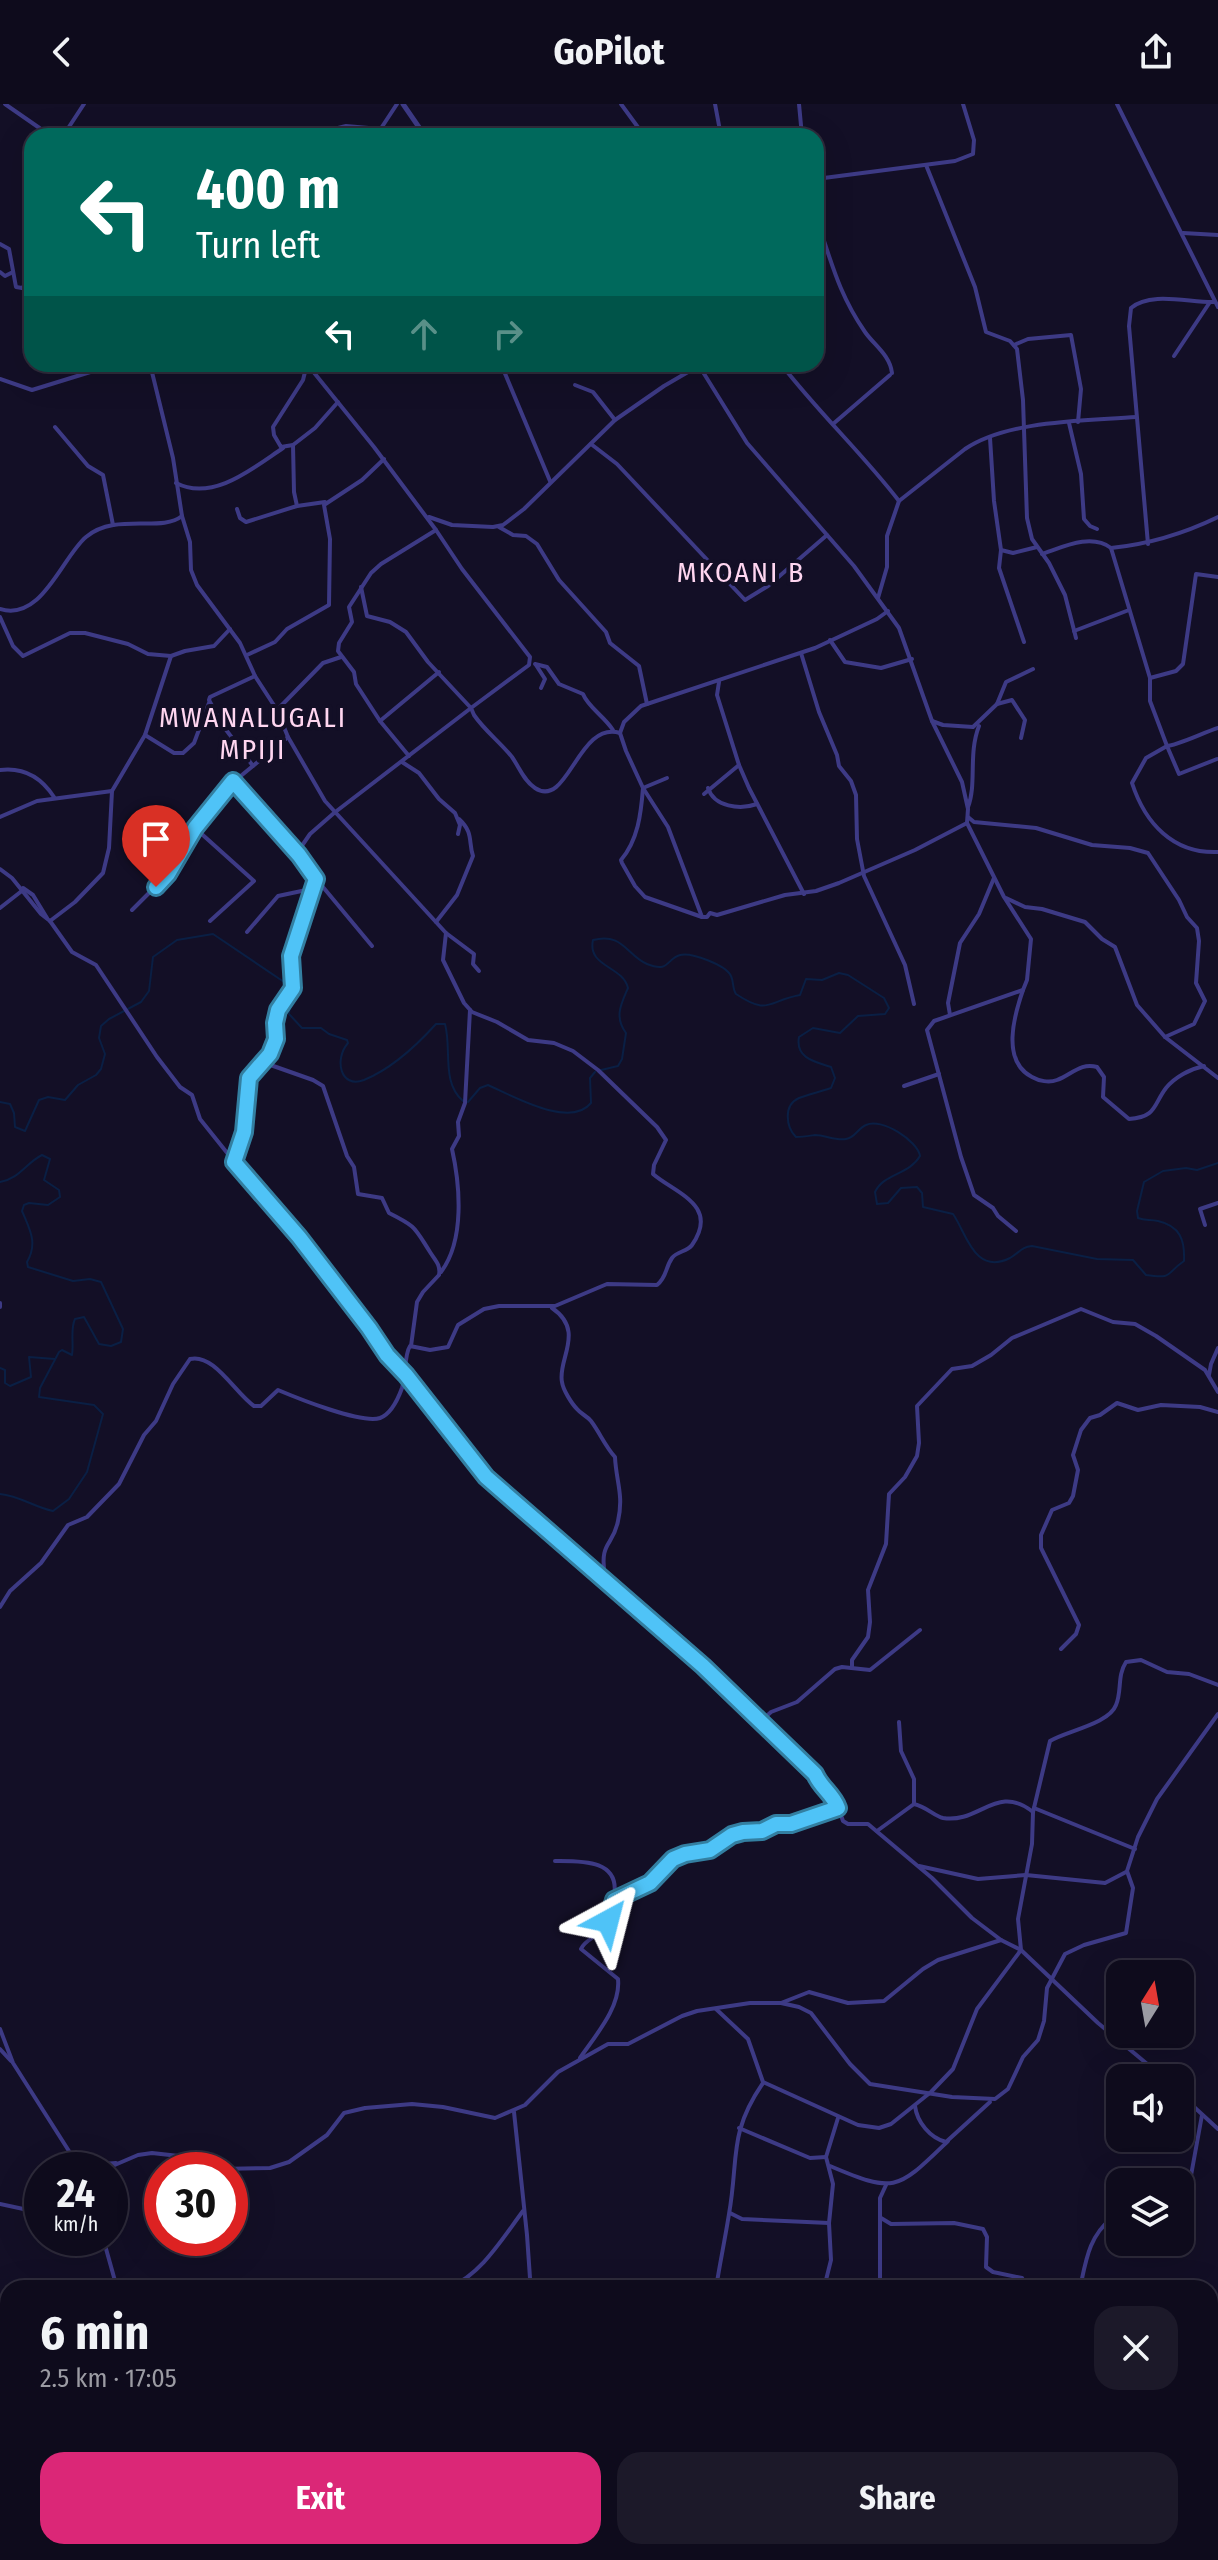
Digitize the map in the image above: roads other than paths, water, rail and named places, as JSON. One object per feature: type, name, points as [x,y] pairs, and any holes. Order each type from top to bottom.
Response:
[{"type":"street","points":[[5,104],[40,128]]},
{"type":"street","points":[[68,128],[84,104]]},
{"type":"street","points":[[381,128],[397,104]]},
{"type":"street","points":[[403,104],[420,128]]},
{"type":"street","points":[[621,104],[639,128]]},
{"type":"street","points":[[715,104],[720,128]]},
{"type":"street","points":[[799,104],[801,128]]},
{"type":"street","points":[[824,178],[955,161],[973,154],[974,140],[963,104]]},
{"type":"street","points":[[1117,104],[1183,233],[1214,304]]},
{"type":"street","points":[[338,128],[369,128]]},
{"type":"street","points":[[926,165],[975,287],[986,332],[1014,345],[1020,361],[1027,518],[1037,547],[1065,595],[1076,638]]},
{"type":"street","points":[[1183,233],[1218,235]]},
{"type":"street","points":[[824,243],[836,281],[867,334],[888,360],[891,374],[833,424]]},
{"type":"street","points":[[0,244],[9,249],[18,289],[24,285]]},
{"type":"street","points":[[0,272],[5,276],[13,272]]},
{"type":"street","points":[[1148,544],[1129,326],[1131,308],[1151,299],[1214,304]]},
{"type":"street","points":[[1174,356],[1214,304]]},
{"type":"street","points":[[1014,345],[1028,339],[1071,335],[1081,389],[1078,422]]},
{"type":"street","points":[[0,379],[32,390],[90,372]]},
{"type":"street","points":[[151,372],[190,542],[191,570],[207,600],[246,655],[255,676],[277,710],[288,737],[334,813],[446,933],[474,954],[473,964],[479,971]]},
{"type":"street","points":[[283,448],[274,435],[273,427],[305,372]]},
{"type":"street","points":[[314,372],[384,459],[533,662],[545,679],[541,688]]},
{"type":"street","points":[[504,372],[550,481]]},
{"type":"street","points":[[499,527],[524,509],[615,420],[688,372]]},
{"type":"street","points":[[704,372],[747,443],[828,534],[899,628],[932,721],[962,782],[968,809]]},
{"type":"street","points":[[788,372],[899,501]]},
{"type":"street","points":[[575,385],[593,392],[615,420]]},
{"type":"street","points":[[176,483],[191,488],[217,486],[293,445],[315,428],[338,402]]},
{"type":"street","points":[[878,598],[887,567],[887,536],[899,501],[965,449],[990,437],[1022,428],[1136,417]]},
{"type":"street","points":[[1069,423],[1081,474],[1084,519],[1097,529]]},
{"type":"street","points":[[55,427],[88,466],[103,475],[113,525]]},
{"type":"street","points":[[990,437],[1001,550],[999,568],[1024,642]]},
{"type":"street","points":[[591,444],[617,464],[745,600],[768,586],[828,534]]},
{"type":"street","points":[[293,445],[297,506]]},
{"type":"street","points":[[237,509],[240,518],[246,522],[297,506],[325,502],[362,480],[384,459]]},
{"type":"street","points":[[246,655],[275,642],[287,629],[329,605],[330,539],[325,502]]},
{"type":"street","points":[[0,609],[14,612],[32,603],[56,578],[86,537],[113,525],[129,522],[171,524],[182,516]]},
{"type":"street","points":[[427,517],[452,525],[499,527],[513,535],[526,536],[537,544],[559,580],[606,632],[610,643],[639,666],[647,704]]},
{"type":"street","points":[[1042,554],[1088,541],[1103,543],[1111,548],[1148,544],[1189,531],[1218,517]]},
{"type":"street","points":[[409,756],[380,721],[356,684],[354,672],[341,657],[339,643],[352,622],[349,607],[361,587],[381,564],[436,530]]},
{"type":"street","points":[[1001,550],[1013,553],[1037,547]]},
{"type":"street","points":[[1111,548],[1150,678],[1150,701],[1179,774],[1217,759]]},
{"type":"street","points":[[1150,678],[1176,671],[1183,664],[1196,574],[1218,577]]},
{"type":"street","points":[[361,587],[367,616],[390,622],[406,632],[471,708],[477,720],[512,757],[531,785],[539,790],[551,790],[560,784],[580,753],[595,737],[613,730]]},
{"type":"street","points":[[1074,631],[1129,610]]},
{"type":"street","points":[[702,917],[663,818],[643,788],[620,733],[624,722],[647,704],[801,653],[877,619],[888,611]]},
{"type":"street","points":[[0,617],[13,646],[23,656],[70,633],[85,633],[128,644],[148,654],[171,656],[214,646],[230,629]]},
{"type":"street","points":[[830,640],[845,662],[881,668],[912,659]]},
{"type":"street","points":[[801,653],[839,766],[851,781],[856,795],[857,839],[865,880],[905,965],[914,1004]]},
{"type":"street","points":[[48,920],[75,902],[103,873],[108,856],[112,791],[145,735],[171,656]]},
{"type":"street","points":[[277,710],[323,663],[341,657]]},
{"type":"street","points":[[299,855],[301,844],[334,813],[533,662]]},
{"type":"street","points":[[533,662],[547,667],[559,684],[583,694],[586,702],[605,717],[613,730],[620,733]]},
{"type":"street","points":[[1033,669],[1006,682],[997,704],[980,723],[972,750],[972,793],[967,820],[1004,897],[1031,939],[1027,980],[1016,1010],[1012,1037],[1015,1059],[1032,1077],[1050,1081],[1089,1065],[1097,1067],[1104,1077],[1103,1097],[1129,1119],[1149,1113],[1172,1083],[1183,1074],[1204,1066]]},
{"type":"street","points":[[380,721],[439,672]]},
{"type":"street","points":[[145,735],[174,753],[183,753],[194,743],[210,697],[255,676]]},
{"type":"street","points":[[719,682],[717,695],[739,765],[804,894]]},
{"type":"street","points":[[997,704],[1006,700],[1016,703],[1025,720],[1021,738]]},
{"type":"street","points":[[209,703],[253,766]]},
{"type":"street","points":[[932,721],[967,728],[980,723]]},
{"type":"street","points":[[1218,728],[1194,735],[1172,747],[1167,746],[1142,762],[1133,778],[1136,794],[1159,831],[1184,847],[1205,853],[1218,852]]},
{"type":"street","points":[[132,910],[168,874],[195,828],[233,781],[288,737]]},
{"type":"street","points":[[402,762],[425,779],[439,799],[467,826],[471,837],[473,856],[457,895],[436,922]]},
{"type":"street","points":[[704,794],[739,765]]},
{"type":"street","points":[[0,770],[17,769],[33,775],[45,784],[54,797]]},
{"type":"street","points":[[643,788],[667,778]]},
{"type":"street","points":[[233,781],[299,855],[372,946]]},
{"type":"street","points":[[643,788],[633,844],[621,860],[625,870],[645,897],[702,917],[839,883],[915,850],[967,820],[1036,828],[1107,848],[1130,848],[1151,856],[1184,913],[1197,928],[1196,983],[1205,1001],[1194,1024],[1165,1037]]},
{"type":"street","points":[[708,788],[711,796],[721,803],[743,807],[757,804]]},
{"type":"street","points":[[0,817],[20,807],[54,797],[112,791]]},
{"type":"street","points":[[458,834],[459,819]]},
{"type":"street","points":[[195,828],[254,881],[210,921]]},
{"type":"street","points":[[0,869],[33,895],[72,952],[92,962],[104,975],[157,1057],[180,1087],[192,1095],[200,1119],[299,1237],[387,1355],[486,1477],[605,1578],[815,1774],[820,1785],[835,1798],[841,1817],[848,1824],[864,1822],[877,1831],[972,1918],[1001,1940],[1021,1950],[1148,2064]]},
{"type":"street","points":[[950,1015],[948,1003],[960,943],[979,914],[994,878]]},
{"type":"street","points":[[234,1162],[244,1132],[249,1078],[275,1042],[278,1010],[293,988],[291,956],[316,879]]},
{"type":"street","points":[[0,908],[22,888]]},
{"type":"street","points":[[247,932],[278,896],[311,889]]},
{"type":"street","points":[[1004,897],[1022,906],[1085,922],[1115,947],[1135,1003],[1165,1037],[1218,1078]]},
{"type":"street","points":[[0,1607],[4,1597],[41,1563],[68,1525],[87,1517],[119,1484],[144,1435],[156,1421],[173,1384],[190,1359],[199,1357],[211,1362],[254,1406],[261,1406],[278,1390],[303,1402],[372,1420],[388,1413],[400,1392],[405,1374],[417,1302],[441,1272],[451,1250],[457,1217],[457,1171],[452,1149],[459,1136],[458,1122],[465,1103],[470,1010],[443,960],[446,933]]},
{"type":"street","points":[[1016,1231],[993,1208],[974,1195],[927,1030],[934,1021],[1023,990]]},
{"type":"street","points":[[411,1346],[430,1350],[448,1347],[458,1325],[492,1307],[550,1306],[603,1285],[657,1285],[667,1274],[673,1257],[692,1246],[698,1233],[700,1214],[689,1198],[653,1174],[665,1137],[598,1070],[573,1051],[554,1043],[528,1040],[470,1010]]},
{"type":"street","points":[[262,1062],[323,1086],[347,1156],[354,1167],[358,1194],[382,1198],[389,1213],[417,1230],[441,1272]]},
{"type":"street","points":[[904,1086],[939,1074]]},
{"type":"street","points":[[1205,1225],[1200,1209],[1218,1203]]},
{"type":"street","points":[[550,1306],[561,1316],[569,1338],[561,1379],[563,1387],[615,1457],[620,1477],[619,1520],[603,1553],[605,1578]]},
{"type":"street","points":[[852,1668],[852,1660],[868,1637],[868,1590],[886,1544],[889,1494],[905,1477],[919,1449],[917,1406],[952,1369],[972,1366],[1012,1338],[1081,1309],[1113,1322],[1135,1324],[1158,1337],[1209,1375],[1218,1392]]},
{"type":"street","points":[[1209,1375],[1218,1348]]},
{"type":"street","points":[[1061,1649],[1076,1634],[1079,1625],[1044,1555],[1041,1535],[1052,1510],[1066,1505],[1073,1496],[1078,1470],[1074,1447],[1087,1421],[1117,1403],[1138,1410],[1161,1405],[1200,1407],[1218,1412]]},
{"type":"street","points":[[760,1722],[771,1712],[797,1702],[835,1669],[870,1670],[920,1630]]},
{"type":"street","points":[[714,2008],[748,2039],[763,2082],[838,2118],[870,2128],[891,2124],[931,2092],[953,2069],[977,2009],[1021,1950],[1018,1919],[1032,1844],[1033,1810],[1047,1745],[1055,1738],[1079,1730],[1113,1710],[1126,1662],[1141,1660],[1167,1672],[1189,1674],[1218,1685]]},
{"type":"street","points":[[917,1866],[978,1879],[1026,1875],[1105,1883],[1113,1881],[1127,1871],[1157,1799],[1218,1714]]},
{"type":"street","points":[[899,1722],[901,1751],[914,1779],[914,1804]]},
{"type":"street","points":[[914,1804],[928,1808],[942,1818],[966,1815],[1005,1800],[1015,1801],[1135,1849]]},
{"type":"street","points":[[877,1831],[914,1804]]},
{"type":"street","points":[[614,1900],[650,1883],[673,1859],[685,1854],[710,1850],[732,1835],[762,1831],[776,1824],[791,1824],[838,1808]]},
{"type":"street","points":[[555,1861],[592,1862],[605,1868],[616,1885],[605,1927],[581,1949],[614,1974],[618,1979],[618,1992],[605,2020],[579,2060]]},
{"type":"street","points":[[828,2165],[866,2182],[886,2185],[909,2176],[1008,2089],[1023,2057],[1038,2040],[1044,2021],[1045,1994],[1062,1959],[1072,1949],[1126,1933],[1133,1888],[1127,1871]]},
{"type":"street","points":[[781,2003],[809,1992],[848,2003],[884,2001],[938,1960],[1001,1940]]},
{"type":"street","points":[[128,2159],[165,2153],[220,2169],[270,2168],[289,2162],[327,2135],[344,2113],[365,2108],[404,2104],[443,2107],[495,2118],[525,2105],[558,2072],[608,2044],[628,2044],[682,2016],[714,2008],[781,2003],[811,2013],[850,2064],[870,2084],[992,2100]]},
{"type":"street","points":[[0,2029],[13,2063]]},
{"type":"street","points":[[0,2049],[13,2063],[70,2152]]},
{"type":"street","points":[[717,2280],[730,2213],[739,2128],[746,2109],[763,2082]]},
{"type":"street","points":[[915,2106],[916,2116]]},
{"type":"street","points":[[1194,2107],[1218,2129]]},
{"type":"street","points":[[514,2112],[530,2280]]},
{"type":"street","points":[[906,2114],[916,2116],[938,2140],[948,2141]]},
{"type":"street","points":[[1192,2168],[1202,2115]]},
{"type":"street","points":[[826,2280],[831,2260],[829,2223],[833,2177],[826,2157],[838,2118]]},
{"type":"street","points":[[739,2128],[810,2158],[826,2157]]},
{"type":"street","points":[[880,2280],[880,2193],[886,2185]]},
{"type":"street","points":[[0,2204],[24,2209]]},
{"type":"street","points":[[466,2280],[492,2252],[524,2209]]},
{"type":"street","points":[[730,2213],[742,2219],[829,2223]]},
{"type":"street","points":[[881,2218],[891,2224],[954,2223],[983,2229],[987,2237],[986,2267],[1023,2280]]},
{"type":"street","points":[[1082,2280],[1091,2241],[1106,2223]]},
{"type":"street","points":[[108,2256],[115,2280]]},
{"type":"waterway","points":[[0,1102],[10,1104],[15,1127],[25,1131],[39,1100],[48,1097],[65,1100],[78,1085],[96,1075],[105,1054],[99,1038],[101,1026],[141,1002],[149,991],[153,957],[177,940],[213,934],[290,986]]},
{"type":"waterway","points":[[601,1070],[618,1066],[622,1059],[626,1033],[620,1021],[620,1010],[628,988],[620,975],[595,956],[593,940],[603,938],[618,942],[640,960],[654,966],[664,966],[680,955],[708,960],[728,972],[736,994],[762,1006],[800,995],[806,979],[822,980],[839,973],[848,975],[884,998],[889,1008],[885,1014],[858,1016],[840,1033],[813,1028],[799,1037],[803,1054],[831,1067],[835,1078],[831,1088],[794,1101],[788,1111],[790,1128],[796,1137],[815,1135],[842,1139],[873,1123],[889,1127],[906,1137],[920,1156],[910,1167],[879,1186],[875,1192],[877,1204],[888,1203],[901,1188],[917,1187],[922,1193],[923,1207],[953,1214],[973,1250],[988,1261],[1010,1258],[1032,1246],[1097,1259],[1133,1260],[1146,1275],[1165,1276],[1184,1261],[1183,1247],[1180,1235],[1171,1226],[1138,1218],[1144,1182],[1163,1171],[1197,1170],[1218,1163]]},
{"type":"waterway","points":[[291,994],[289,1014],[302,1028],[321,1028],[347,1040],[341,1057],[342,1071],[349,1080],[356,1082],[384,1070],[436,1024],[445,1024],[449,1075],[463,1101]]},
{"type":"waterway","points":[[468,1102],[480,1088],[488,1085],[541,1108],[570,1113],[582,1110],[591,1103],[590,1078],[595,1072]]},
{"type":"waterway","points":[[0,1182],[12,1178],[42,1155],[50,1159],[44,1180],[59,1190],[60,1197],[48,1205],[24,1205],[22,1211],[32,1243],[28,1267],[73,1281],[90,1279],[101,1282],[123,1329],[121,1342],[111,1346],[99,1344],[84,1317],[75,1319],[72,1355],[62,1350],[59,1352],[40,1388],[39,1397],[94,1405],[103,1414],[87,1472],[69,1499],[53,1511],[0,1494]]},
{"type":"waterway","points":[[0,1368],[5,1370],[5,1383],[10,1386],[31,1377],[29,1357],[55,1359]]},
{"type":"district","name":"MKOANI B","points":[[741,572]]},
{"type":"district","name":"MWANALUGALI MPIJI","points":[[253,733]]}]
